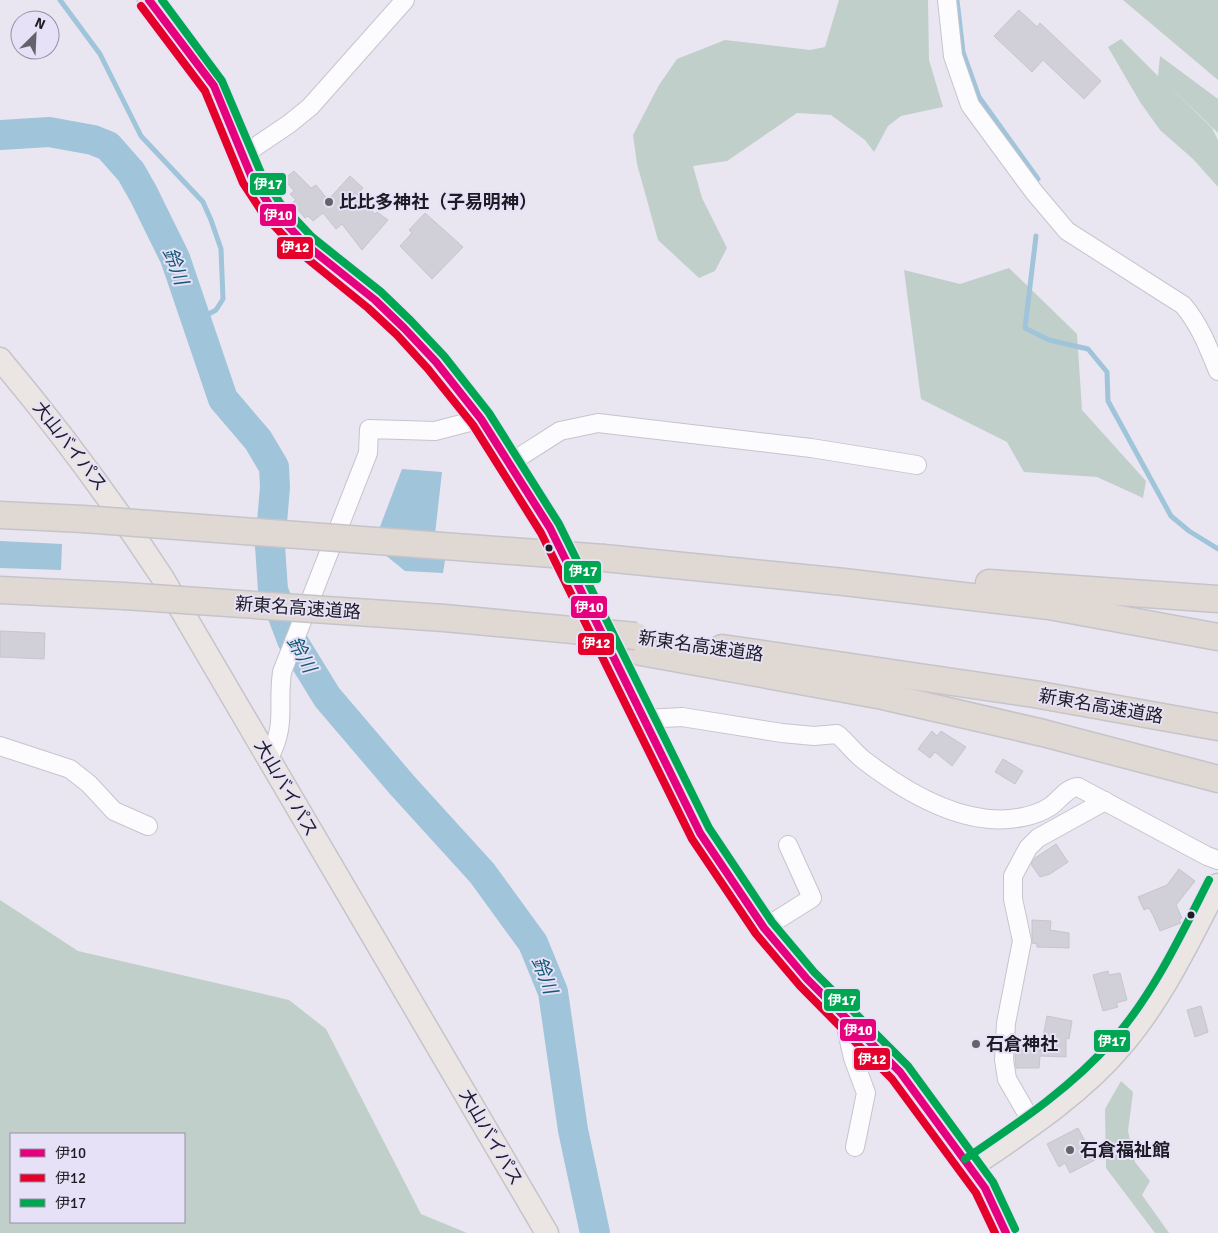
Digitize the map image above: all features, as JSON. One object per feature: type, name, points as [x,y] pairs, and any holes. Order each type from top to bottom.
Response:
[{"type":"highway","points":[[0,515],[83,519],[604,558],[844,582],[1051,597],[1218,599]]},
{"type":"highway","name":"新東名高速道路","points":[[0,590],[124,596],[444,618],[1034,694],[1218,726]]},
{"type":"highway","points":[[1051,597],[1218,637]]},
{"type":"highway","points":[[639,644],[1043,733],[1218,779]]},
{"type":"main road","points":[[149,0],[214,86],[258,188],[287,227],[404,328],[436,362],[481,419],[550,528],[700,833],[764,928],[807,979],[900,1072],[971,1167],[984,1188],[1006,1233]]},
{"type":"main road","name":"大山バイパス","points":[[0,359],[58,429],[115,506],[162,577],[547,1233]]},
{"type":"main road","points":[[971,1167],[1033,1124],[1078,1089],[1123,1045],[1167,982],[1218,885]]},
{"type":"street","points":[[243,155],[290,124],[310,107],[404,0]]},
{"type":"street","points":[[947,0],[953,56],[970,104],[1034,192],[1067,231],[1183,306],[1198,324],[1218,371]]},
{"type":"street","points":[[269,758],[281,727],[280,686],[287,658],[368,452],[369,429],[435,431],[481,419]]},
{"type":"street","points":[[510,463],[560,431],[598,423],[811,448],[917,465]]},
{"type":"street","points":[[644,719],[682,717],[782,733],[814,736],[837,734],[864,761],[906,789],[938,805],[981,817],[1010,819],[1036,814],[1052,805],[1074,787],[1082,788],[1207,856],[1218,860]]},
{"type":"street","points":[[0,746],[70,769],[89,784],[114,812],[148,826]]},
{"type":"street","points":[[1033,1124],[1007,1079],[1004,1060],[1006,1023],[1022,946],[1013,899],[1013,876],[1028,848],[1038,838],[1105,801]]},
{"type":"street","points":[[764,928],[812,898],[788,844]]},
{"type":"street","points":[[843,1014],[853,1058],[866,1093],[855,1147]]},
{"type":"shaded area","points":[[839,0],[928,0],[929,60],[943,107],[901,116],[888,126],[874,152],[865,140],[831,115],[797,113],[727,161],[693,166],[702,198],[727,248],[715,271],[699,278],[658,240],[637,164],[633,135],[659,85],[677,59],[725,40],[810,50],[825,47]]},
{"type":"shaded area","points":[[1123,0],[1218,0],[1218,80]]},
{"type":"shaded area","points":[[1121,39],[1158,76],[1160,56],[1218,99],[1218,133],[1160,77],[1212,128],[1218,140],[1218,187],[1193,159],[1160,130],[1140,102],[1108,47]]},
{"type":"shaded area","points":[[1009,268],[1077,334],[1082,410],[1146,481],[1143,498],[1097,477],[1024,472],[1007,442],[921,399],[904,270],[960,284]]},
{"type":"shaded area","points":[[0,900],[78,951],[289,1000],[326,1029],[421,1214],[467,1233],[0,1233]]},
{"type":"shaded area","points":[[1121,1081],[1133,1092],[1128,1131],[1135,1162],[1150,1181],[1142,1195],[1169,1233],[1155,1233],[1106,1168],[1105,1109]]},
{"type":"water","points":[[402,469],[442,472],[435,534],[449,535],[443,573],[405,571],[373,545]]},
{"type":"water","points":[[0,541],[62,544],[61,570],[0,568]]},
{"type":"building","points":[[1019,10],[1037,27],[1040,23],[1101,81],[1084,99],[1043,60],[1032,72],[994,36]]},
{"type":"building","points":[[294,171],[311,188],[316,185],[328,200],[350,176],[363,188],[356,196],[375,214],[377,212],[388,220],[362,250],[342,224],[336,229],[323,213],[313,221],[308,216],[305,218],[292,203],[296,200],[290,194],[294,191],[284,179]]},
{"type":"building","points":[[425,213],[463,247],[432,279],[400,246],[412,233],[409,230]]},
{"type":"building","points":[[0,631],[45,633],[44,659],[0,657]]},
{"type":"building","points":[[932,731],[937,736],[941,731],[966,747],[952,766],[935,752],[930,758],[918,749]]},
{"type":"building","points":[[1003,759],[1023,771],[1015,784],[995,772]]},
{"type":"building","points":[[1056,844],[1068,862],[1050,874],[1040,877],[1031,864],[1035,858]]},
{"type":"building","points":[[1179,869],[1195,881],[1176,905],[1182,918],[1179,920],[1181,923],[1160,931],[1149,908],[1144,910],[1138,897],[1167,885]]},
{"type":"building","points":[[1032,920],[1051,921],[1050,930],[1069,933],[1069,948],[1037,947],[1037,944],[1032,943]]},
{"type":"building","points":[[1108,971],[1109,975],[1120,973],[1127,1000],[1116,1003],[1118,1007],[1103,1011],[1093,975]]},
{"type":"building","points":[[1201,1006],[1208,1032],[1195,1037],[1187,1010]]},
{"type":"building","points":[[1047,1016],[1072,1021],[1069,1039],[1066,1038],[1066,1057],[1040,1056],[1039,1068],[1016,1068],[1015,1053],[1020,1053],[1023,1046],[1040,1047],[1040,1052]]},
{"type":"building","points":[[1078,1128],[1095,1160],[1070,1173],[1065,1163],[1059,1167],[1047,1144]]},
{"type":"waterway","points":[[60,0],[100,54],[141,136],[203,202],[211,220],[221,249],[223,299],[216,310],[196,321]]},
{"type":"waterway","points":[[957,0],[963,52],[979,97],[1038,179]]},
{"type":"waterway","name":"鈴川","points":[[0,135],[49,132],[93,140],[108,146],[131,172],[144,195],[175,258],[223,399],[258,440],[274,467],[275,487],[270,546],[273,590],[292,640],[327,697],[402,785],[482,873],[533,943],[553,992],[573,1130],[595,1233]]},
{"type":"waterway","points":[[1036,236],[1025,328],[1049,340],[1088,349],[1107,372],[1108,401],[1171,516],[1189,531],[1218,549]]},
{"type":"transit line","name":"伊10","points":[[149,0],[214,86],[252,178],[272,209],[305,244],[375,300],[404,328],[436,362],[481,419],[550,528],[700,833],[764,928],[807,979],[900,1072],[985,1188],[1006,1233]]},
{"type":"transit line","name":"伊17","points":[[162,0],[222,81],[261,173],[280,203],[312,237],[381,292],[411,321],[444,356],[489,413],[559,524],[709,828],[772,922],[814,972],[908,1066],[993,1182],[1015,1229]]},
{"type":"transit line","name":"伊12","points":[[141,6],[205,91],[243,183],[264,215],[299,252],[368,308],[397,335],[428,369],[473,425],[541,533],[692,839],[756,934],[800,986],[892,1079],[976,1193],[995,1233]]},
{"type":"transit line","name":"伊17","points":[[965,1159],[1062,1089],[1080,1074],[1113,1040],[1128,1022],[1154,983],[1209,880]]},
{"type":"place","name":"比比多神社（子易明神）","points":[[329,202]]},
{"type":"place","name":"石倉神社","points":[[976,1044]]},
{"type":"place","name":"石倉福祉館","points":[[1070,1150]]}]
